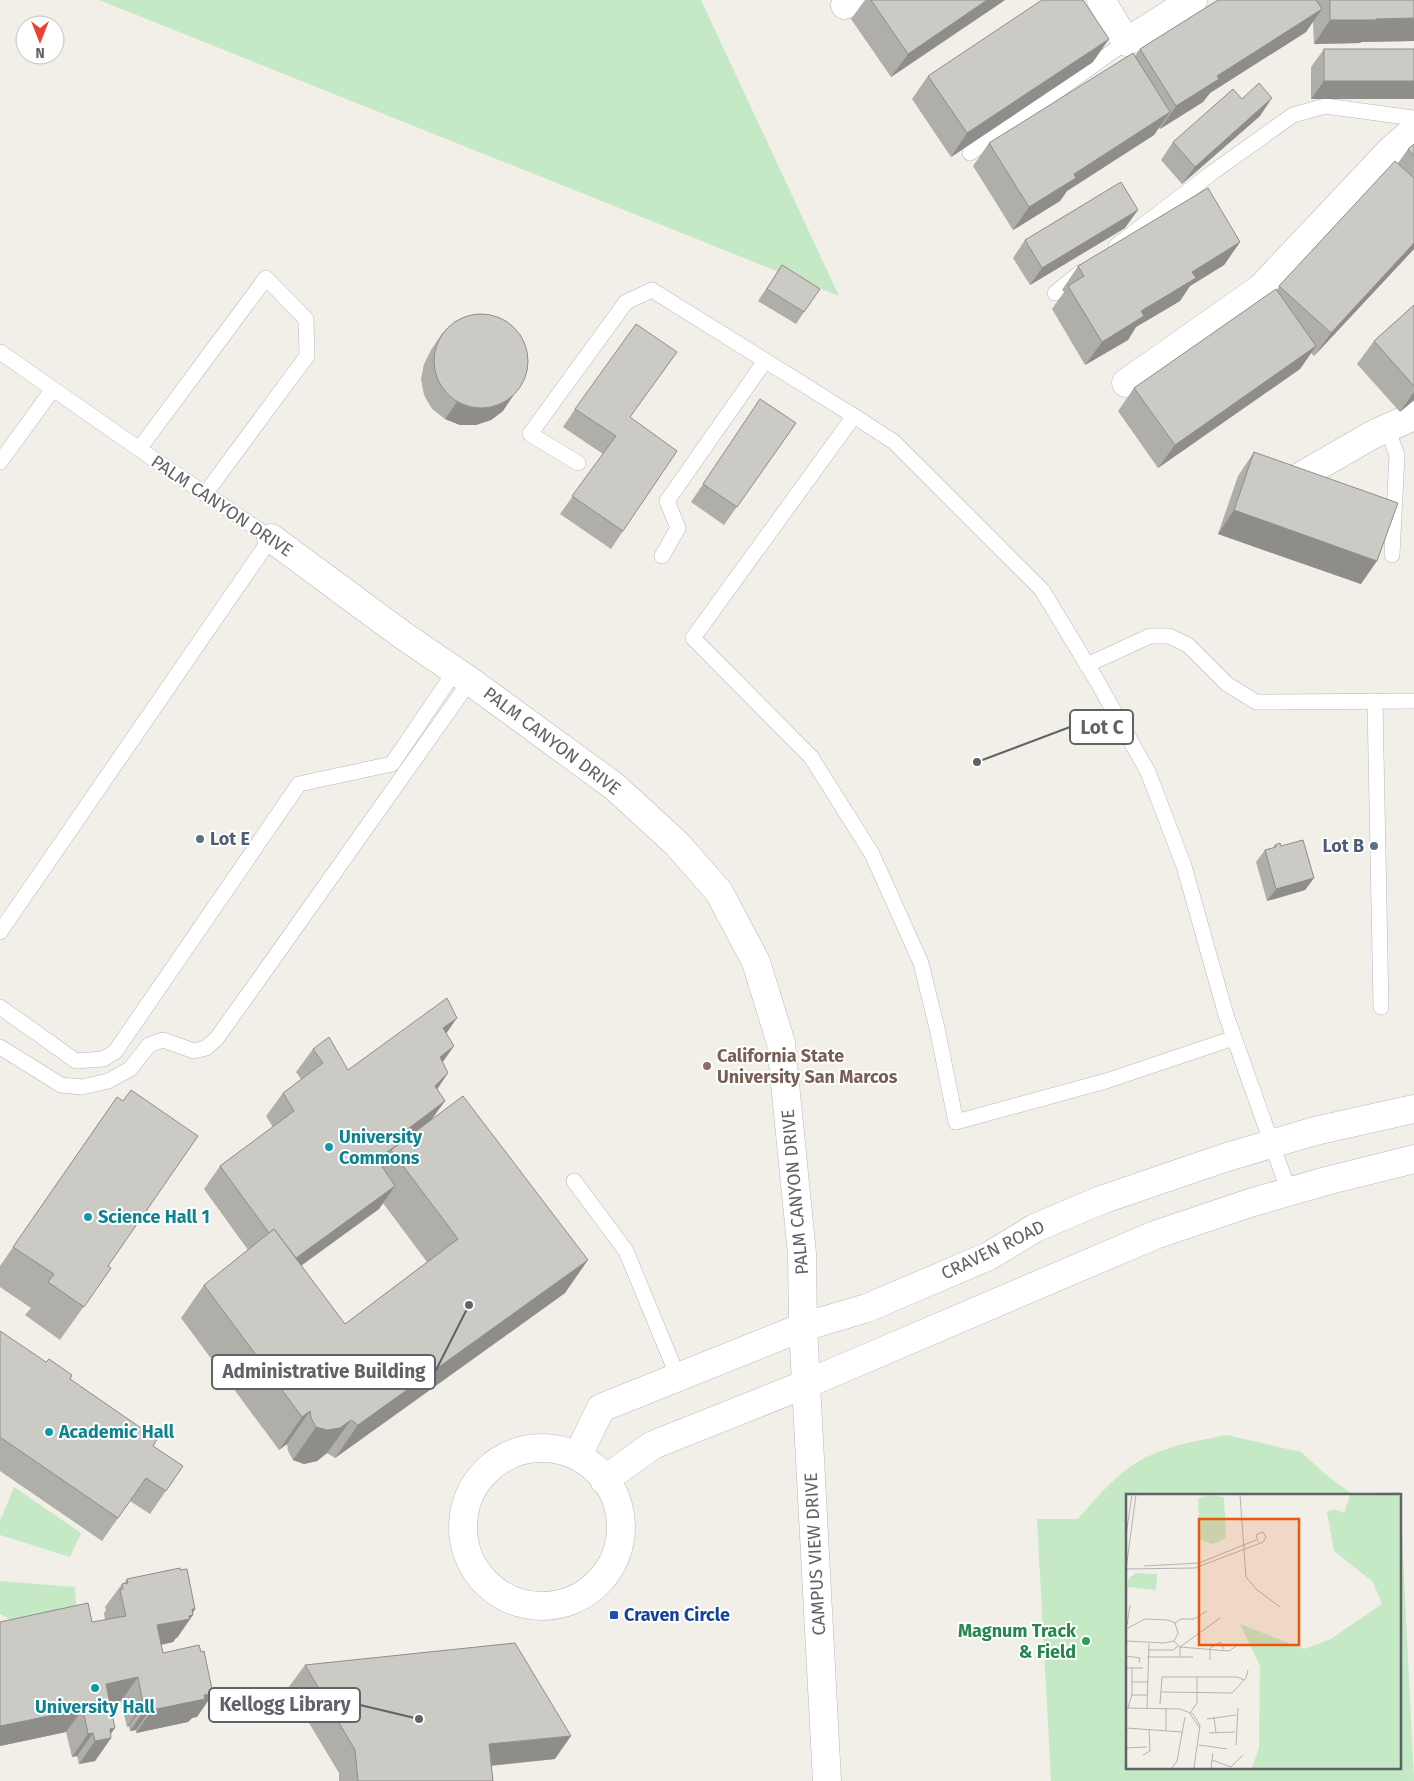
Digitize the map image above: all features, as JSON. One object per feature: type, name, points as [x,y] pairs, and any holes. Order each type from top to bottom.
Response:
[{"type":"main road","points":[[1101,0],[1126,42],[1193,0]]},
{"type":"main road","points":[[1126,383],[1261,288],[1391,150],[1414,130]]},
{"type":"main road","points":[[1303,477],[1372,435],[1414,416]]},
{"type":"main road","name":"PALM CANYON DRIVE","points":[[271,538],[401,634],[615,787],[677,844],[719,892],[756,962],[781,1043],[802,1254],[803,1327]]},
{"type":"main road","name":"CRAVEN ROAD","points":[[578,1454],[601,1408],[803,1327],[867,1308],[972,1264],[1035,1228],[1101,1200],[1315,1131],[1414,1109]]},
{"type":"main road","points":[[604,1480],[653,1446],[806,1384],[1155,1235],[1289,1192],[1414,1159]]},
{"type":"main road","name":"CAMPUS VIEW DRIVE","points":[[803,1327],[827,1781]]},
{"type":"main road","points":[[545,1446],[578,1454],[598,1471],[615,1497],[622,1527],[616,1555],[598,1583],[572,1600],[542,1606],[512,1600],[486,1583],[479,1576],[468,1557],[462,1527],[468,1497],[486,1471],[512,1454],[545,1446]]},
{"type":"lane","points":[[970,153],[1126,42]]},
{"type":"lane","points":[[1055,293],[1213,172],[1293,115],[1325,106],[1414,118]]},
{"type":"lane","points":[[139,449],[266,278],[306,319],[307,356],[205,494]]},
{"type":"lane","points":[[578,463],[530,434],[626,302],[652,290],[894,442],[1042,590],[1087,664],[1148,772],[1184,866],[1226,1015],[1289,1192]]},
{"type":"lane","name":"PALM CANYON DRIVE","points":[[0,352],[271,538]]},
{"type":"lane","points":[[662,556],[678,528],[667,501],[765,361]]},
{"type":"lane","points":[[0,462],[53,389]]},
{"type":"lane","points":[[854,416],[694,638],[811,757],[872,854],[921,963],[937,1028],[956,1122],[1106,1081],[1234,1038]]},
{"type":"lane","points":[[1387,428],[1397,455],[1392,555]]},
{"type":"lane","points":[[1378,505],[1395,512]]},
{"type":"lane","points":[[0,932],[271,538]]},
{"type":"lane","points":[[1087,664],[1150,636],[1168,636],[1188,646],[1227,684],[1256,702],[1414,701]]},
{"type":"lane","points":[[0,1007],[76,1061],[103,1059],[115,1052],[299,784],[392,764],[462,676]]},
{"type":"lane","points":[[0,1047],[61,1085],[82,1087],[108,1081],[130,1069],[149,1045],[163,1040],[194,1051],[206,1048],[217,1038],[262,975],[462,676]]},
{"type":"lane","points":[[1375,700],[1381,1007]]},
{"type":"lane","points":[[574,1181],[626,1251],[678,1377]]},
{"type":"green space","points":[[99,0],[701,0],[839,296]]},
{"type":"green space","name":"Magnum Track & Field","points":[[1227,1435],[1301,1452],[1325,1474],[1352,1494],[1126,1494],[1126,1768],[1402,1768],[1402,1533],[1414,1781],[1051,1781],[1037,1519],[1078,1519],[1112,1482],[1140,1460],[1160,1451]]},
{"type":"green space","points":[[14,1487],[81,1533],[70,1557],[0,1535],[0,1521]]},
{"type":"green space","name":"Magnum Track & Field","points":[[1400,1492],[1400,1494],[1352,1494]]},
{"type":"green space","points":[[0,1581],[75,1587],[77,1617],[13,1621],[0,1614]]},
{"type":"building","points":[[871,0],[987,0],[908,54]]},
{"type":"building","points":[[1042,0],[1083,0],[1109,39],[967,133],[928,76]]},
{"type":"building","points":[[1218,0],[1316,0],[1322,9],[1217,76],[1219,79],[1176,106],[1140,49]]},
{"type":"building","points":[[1330,0],[1414,0],[1414,18],[1330,20]]},
{"type":"building","points":[[1324,49],[1414,49],[1414,81],[1324,81]]},
{"type":"building","points":[[1133,53],[1170,112],[1074,174],[1076,178],[1029,207],[989,143]]},
{"type":"building","points":[[1259,83],[1272,98],[1195,167],[1173,142],[1233,89],[1242,99]]},
{"type":"building","points":[[1414,144],[1414,156],[1408,149]]},
{"type":"building","points":[[1395,161],[1414,178],[1414,243],[1331,333],[1279,286]]},
{"type":"building","points":[[1121,182],[1138,210],[1042,268],[1025,240]]},
{"type":"building","points":[[1208,188],[1240,242],[1192,272],[1196,278],[1141,311],[1144,316],[1102,342],[1068,286],[1084,276],[1078,266]]},
{"type":"building","points":[[782,265],[820,289],[804,312],[767,289]]},
{"type":"building","points":[[1276,289],[1316,346],[1175,445],[1134,388]]},
{"type":"building","points":[[1414,305],[1414,386],[1374,341]]},
{"type":"building","points":[[481,314],[499,318],[514,328],[524,343],[528,361],[524,379],[514,394],[499,404],[481,408],[463,404],[448,394],[438,379],[434,361],[438,343],[448,328],[463,318]]},
{"type":"building","points":[[636,324],[677,352],[630,417],[677,451],[623,531],[572,496],[616,436],[575,409]]},
{"type":"building","points":[[760,399],[796,423],[737,507],[703,484]]},
{"type":"building","points":[[1254,452],[1398,503],[1377,561],[1234,510]]},
{"type":"building","points":[[1303,840],[1314,878],[1276,889],[1265,850],[1276,847],[1275,845],[1280,843],[1281,846]]},
{"type":"building","name":"University Commons","points":[[447,998],[457,1018],[443,1028],[454,1046],[440,1057],[448,1073],[435,1086],[445,1101],[397,1137],[400,1143],[377,1159],[395,1186],[296,1258],[274,1229],[269,1233],[220,1166],[294,1111],[283,1093],[323,1063],[313,1049],[329,1037],[348,1070]]},
{"type":"building","name":"Science Hall 1","points":[[131,1090],[198,1136],[108,1266],[111,1268],[84,1307],[48,1282],[54,1274],[13,1247],[117,1097],[123,1101]]},
{"type":"building","points":[[463,1096],[588,1260],[358,1425],[351,1420],[340,1428],[327,1430],[316,1427],[311,1418],[310,1411],[302,1417],[204,1285],[274,1229],[345,1324],[458,1239],[391,1150]]},
{"type":"building","name":"Academic Hall","points":[[0,1331],[46,1362],[49,1359],[72,1375],[70,1379],[157,1439],[153,1446],[183,1466],[166,1491],[146,1478],[118,1518],[0,1437]]},
{"type":"building","name":"University Hall","points":[[180,1568],[180,1570],[187,1569],[195,1609],[192,1609],[193,1615],[189,1616],[190,1619],[157,1625],[163,1653],[199,1645],[201,1652],[204,1651],[213,1694],[204,1695],[205,1699],[152,1710],[152,1707],[146,1708],[145,1703],[143,1704],[138,1677],[106,1684],[115,1728],[110,1729],[111,1738],[95,1741],[93,1733],[88,1734],[83,1709],[0,1726],[0,1622],[88,1603],[92,1622],[126,1616],[120,1590],[123,1589],[122,1584],[128,1583],[127,1579]]},
{"type":"building","points":[[515,1643],[571,1736],[489,1744],[493,1781],[358,1781],[355,1750],[305,1665]]},
{"type":"place","name":"Lot C","points":[[977,762]]},
{"type":"place","name":"Lot E","points":[[200,839]]},
{"type":"place","name":"Lot B","points":[[1374,846]]},
{"type":"place","name":"California State University San Marcos","points":[[707,1066]]},
{"type":"place","name":"University Commons","points":[[329,1147]]},
{"type":"place","name":"Science Hall 1","points":[[88,1217]]},
{"type":"place","name":"Administrative Building","points":[[469,1305]]},
{"type":"place","name":"Academic Hall","points":[[49,1432]]},
{"type":"place","name":"Craven Circle","points":[[614,1615]]},
{"type":"place","name":"Magnum Track & Field","points":[[1086,1641]]},
{"type":"place","name":"University Hall","points":[[95,1688]]},
{"type":"place","name":"Kellogg Library","points":[[419,1719]]}]
